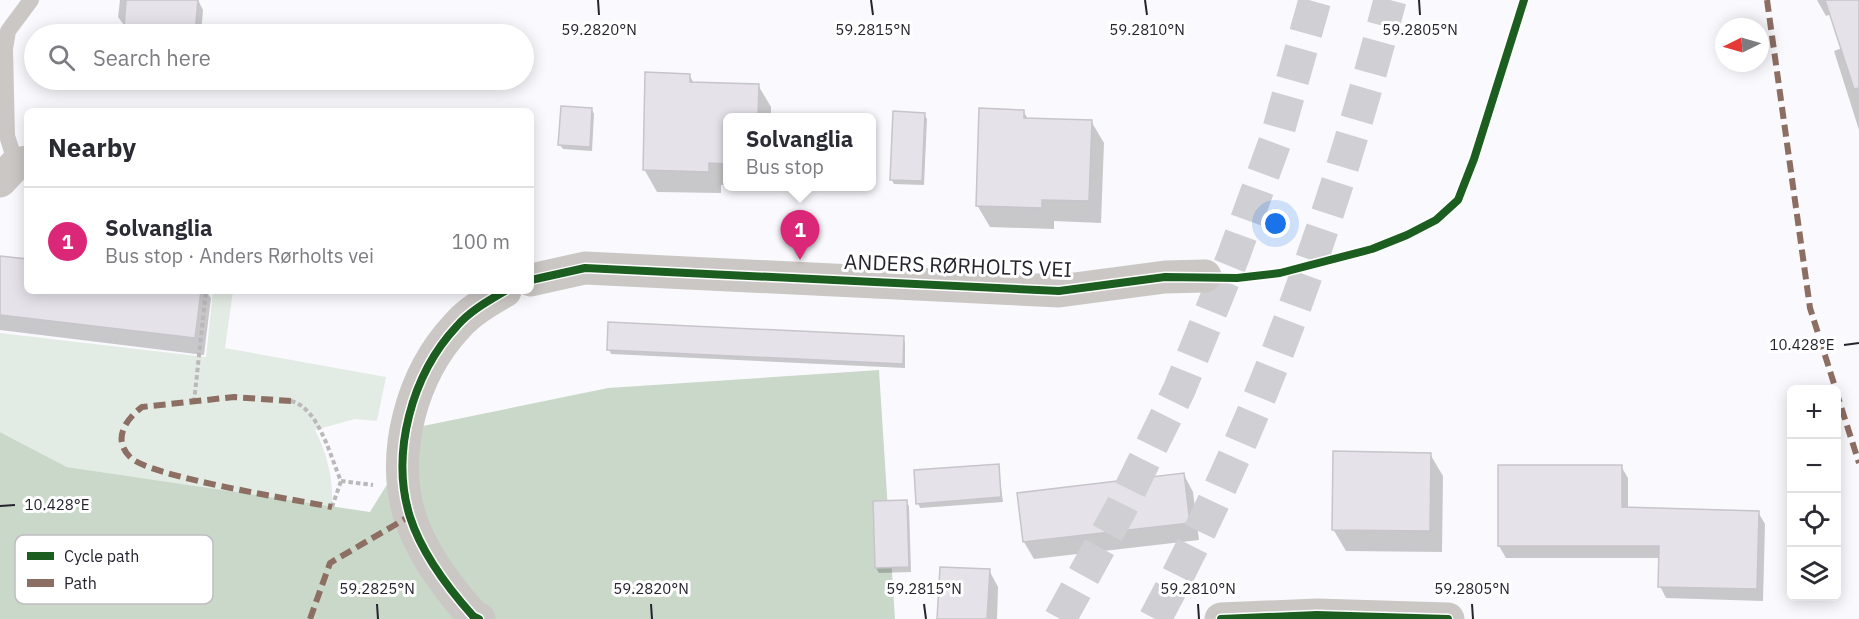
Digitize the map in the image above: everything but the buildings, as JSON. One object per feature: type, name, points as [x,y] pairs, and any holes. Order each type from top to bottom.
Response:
[{"type":"street","name":"ANDERS RØRHOLTS VEI","points":[[534,279],[585,268],[596,268],[1059,291],[1165,277],[1205,276]]},
{"type":"street","points":[[479,619],[473,616],[442,580],[414,525],[410,516],[402,461],[406,423],[418,385],[432,360],[457,325],[484,295]]},
{"type":"street","points":[[1221,619],[1317,615],[1448,619]]},
{"type":"lane","points":[[14,169],[7,136],[5,49],[8,31],[31,0]]},
{"type":"path","points":[[194,402],[206,294]]},
{"type":"path","points":[[291,401],[301,404],[310,414],[341,480],[332,507]]},
{"type":"path","points":[[341,480],[382,486]]},
{"type":"shaded area","points":[[213,294],[233,294],[225,348],[386,377],[377,421],[355,419],[315,430],[329,467],[332,507],[67,467],[0,432],[0,333],[206,357]]},
{"type":"green space","points":[[879,370],[895,619],[0,619],[0,432],[67,467],[370,512],[423,426],[608,388]]},
{"type":"tunnel","points":[[1060,619],[1121,508],[1179,390],[1233,257],[1276,139],[1315,0]]},
{"type":"tunnel","points":[[1155,619],[1229,469],[1291,316],[1345,160],[1390,0]]},
{"type":"marked path","points":[[1767,0],[1810,308],[1834,385]]},
{"type":"marked path","points":[[291,401],[234,397],[142,407],[126,423],[122,443],[130,457],[143,465],[165,472],[225,487],[332,507]]},
{"type":"marked path","points":[[1841,407],[1859,463]]},
{"type":"marked path","points":[[310,619],[330,563],[410,516]]},
{"type":"cycle path","points":[[534,279],[585,268],[1059,291],[1165,277],[1237,278],[1280,273],[1372,249],[1436,220],[1458,200],[1474,159],[1524,0]]},
{"type":"cycle path","points":[[479,619],[473,616],[445,582],[428,557],[415,531],[404,492],[404,441],[417,391],[441,345],[468,316],[500,294]]},
{"type":"cycle path","points":[[1221,619],[1317,615],[1448,619]]},
{"type":"place","name":"Solvanglia","points":[[800,260]]}]
